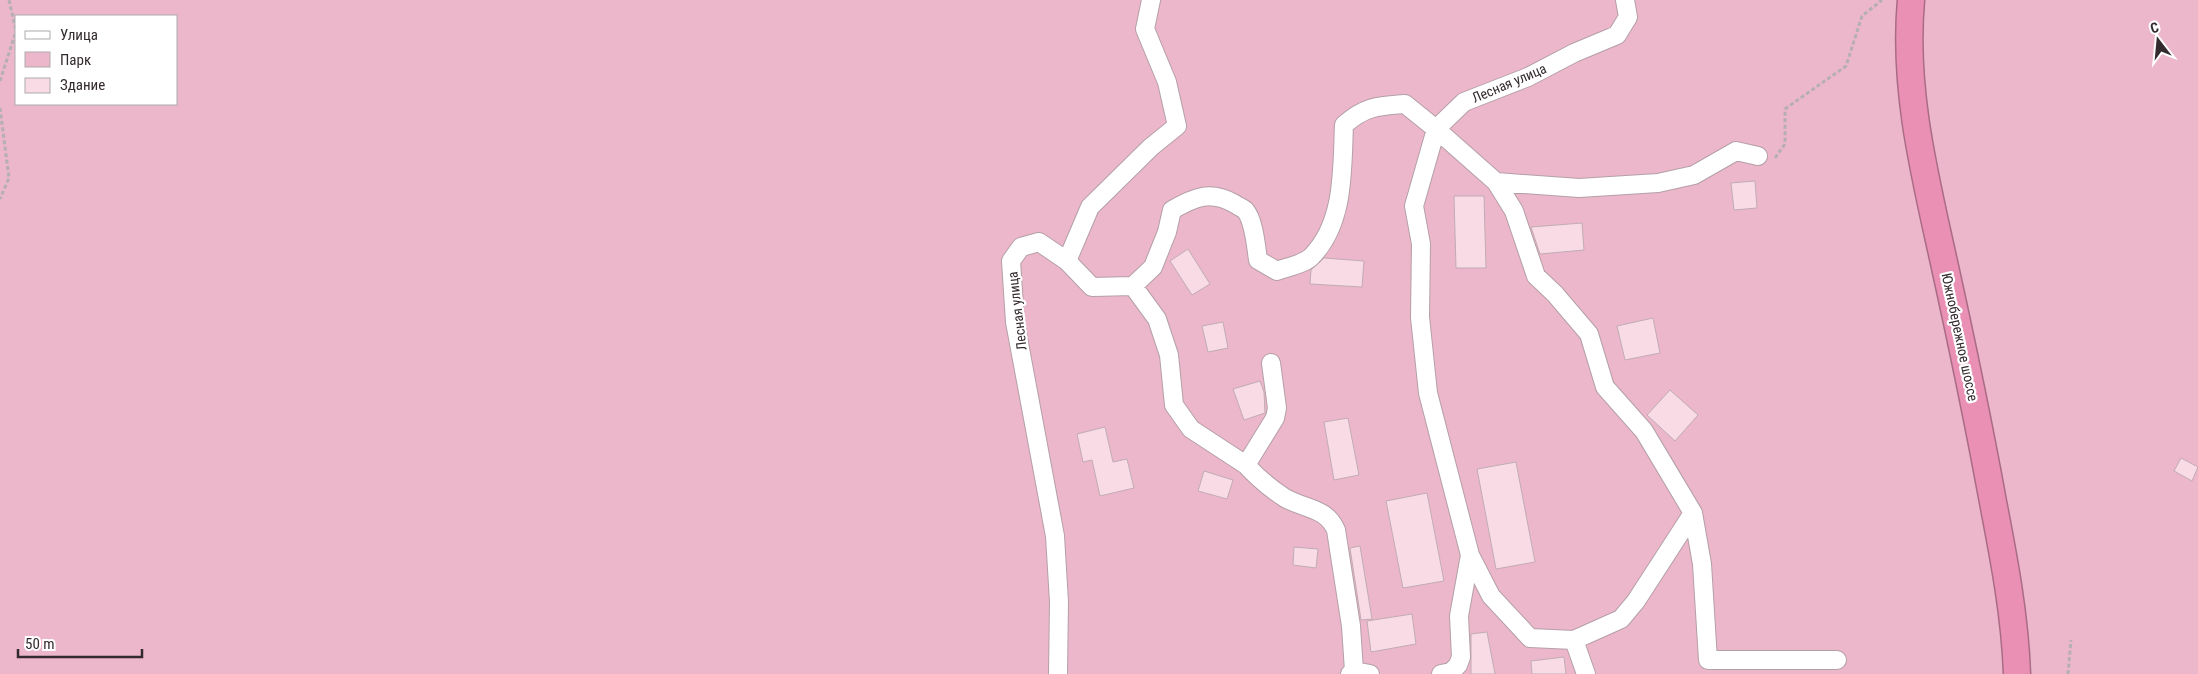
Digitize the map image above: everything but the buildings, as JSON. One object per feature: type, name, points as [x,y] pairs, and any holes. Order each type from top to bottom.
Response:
[{"type":"highway","name":"Южнобережное шоссе","points":[[1897,0],[1896,74],[1904,139],[1993,564],[2002,674]]},
{"type":"highway","name":"Южнобережное шоссе","points":[[1911,0],[1909,23],[1910,77],[1917,142],[1975,405],[2005,566],[2016,649],[2017,674]]},
{"type":"street","points":[[1067,261],[1090,207],[1151,147],[1177,126],[1167,82],[1145,29],[1151,0]]},
{"type":"street","name":"Лесная улица","points":[[1436,129],[1464,102],[1528,77],[1574,53],[1617,35],[1628,17],[1625,0]]},
{"type":"street","points":[[1358,673],[1336,530],[1332,520],[1282,496],[1246,465],[1191,429],[1174,405],[1169,355],[1157,319],[1132,286],[1153,267],[1167,232],[1172,210],[1186,202],[1207,196],[1222,197],[1245,210],[1254,233],[1258,260],[1278,272],[1312,257],[1330,230],[1340,192],[1344,125],[1357,113],[1374,106],[1405,104],[1496,182],[1514,211],[1536,276],[1555,294],[1589,334],[1605,387],[1644,431],[1693,513],[1702,564],[1708,660],[1837,660]]},
{"type":"street","points":[[1436,129],[1414,206],[1421,244],[1420,317],[1428,393],[1470,555],[1492,596],[1530,638],[1574,640],[1621,619],[1636,601],[1693,513]]},
{"type":"street","points":[[1496,182],[1579,188],[1658,183],[1694,175],[1736,151],[1758,156]]},
{"type":"street","name":"Лесная улица","points":[[1058,674],[1059,602],[1054,536],[1015,322],[1011,260],[1021,247],[1039,242],[1067,261],[1092,287],[1132,286]]},
{"type":"street","points":[[1246,465],[1275,418],[1277,408],[1271,364]]},
{"type":"street","points":[[1448,673],[1458,665],[1461,657],[1459,616],[1470,555]]},
{"type":"street","points":[[1574,640],[1586,674]]},
{"type":"path","points":[[9,0],[15,27]]},
{"type":"path","points":[[1758,156],[1772,162],[1784,144],[1785,109],[1846,66],[1862,16],[1882,0]]},
{"type":"path","points":[[0,81],[15,34]]},
{"type":"path","points":[[0,110],[9,178],[0,199]]},
{"type":"path","points":[[2068,674],[2071,640]]},
{"type":"green space","points":[[0,0],[2198,0],[2198,674],[0,674]]}]
